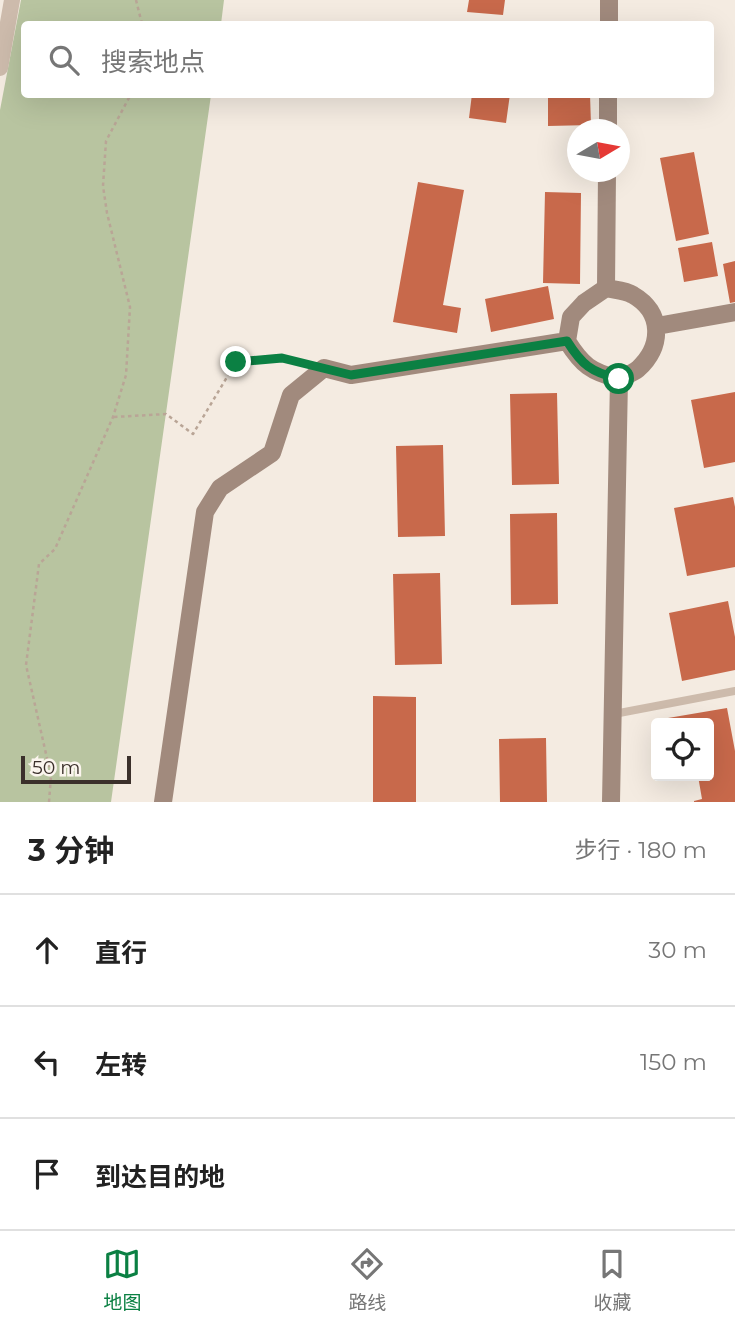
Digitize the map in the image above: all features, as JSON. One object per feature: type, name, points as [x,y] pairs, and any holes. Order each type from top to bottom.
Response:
[{"type":"street","points":[[0,68],[12,0]]},
{"type":"street","points":[[609,21],[610,0]]},
{"type":"street","points":[[608,98],[608,119]]},
{"type":"street","points":[[606,288],[607,182]]},
{"type":"street","points":[[606,288],[631,293],[648,306],[657,326],[654,348],[638,369],[619,379],[601,374],[579,360],[567,341],[571,317],[584,303],[606,288]]},
{"type":"street","points":[[657,326],[735,312]]},
{"type":"street","points":[[163,802],[205,512],[220,488],[272,453],[291,395],[324,368],[351,375],[567,341]]},
{"type":"street","points":[[611,802],[619,379]]},
{"type":"lane","points":[[612,714],[735,691]]},
{"type":"path","points":[[136,0],[141,21]]},
{"type":"path","points":[[49,802],[51,776],[26,665],[39,564],[55,549],[113,417],[126,375],[130,307],[103,186],[106,141],[129,98]]},
{"type":"path","points":[[113,417],[166,414],[193,434],[236,362],[282,358],[324,368]]},
{"type":"green space","points":[[21,0],[224,0],[221,21],[21,21],[21,98],[211,98],[111,802],[0,802],[0,110]]},
{"type":"building","points":[[469,0],[505,0],[503,15],[467,12]]},
{"type":"building","points":[[472,98],[509,98],[506,123],[469,118]]},
{"type":"building","points":[[548,98],[590,98],[591,119],[567,119],[567,126],[548,126]]},
{"type":"building","points":[[694,152],[709,234],[676,241],[660,158]]},
{"type":"building","points":[[418,182],[464,190],[443,305],[461,308],[457,333],[393,322]]},
{"type":"building","points":[[545,192],[581,193],[580,284],[543,283]]},
{"type":"building","points":[[712,242],[718,276],[684,282],[678,248]]},
{"type":"building","points":[[735,261],[735,302],[730,303],[723,264]]},
{"type":"building","points":[[548,286],[554,319],[491,332],[485,299]]},
{"type":"building","points":[[735,392],[735,462],[704,468],[691,400]]},
{"type":"building","points":[[557,393],[559,484],[512,485],[510,394]]},
{"type":"building","points":[[443,445],[445,536],[398,537],[396,446]]},
{"type":"building","points":[[733,497],[735,567],[687,576],[674,508]]},
{"type":"building","points":[[557,513],[558,604],[511,605],[510,514]]},
{"type":"building","points":[[440,573],[442,664],[395,665],[393,574]]},
{"type":"building","points":[[728,601],[735,637],[735,670],[682,681],[669,613]]},
{"type":"building","points":[[373,696],[416,697],[416,802],[373,802]]},
{"type":"building","points":[[727,708],[735,751],[735,802],[694,802],[702,799],[699,781],[714,781],[714,718],[668,718]]},
{"type":"building","points":[[546,738],[547,802],[500,802],[499,739]]},
{"type":"route","points":[[236,362],[282,358],[351,375],[567,341],[579,360],[601,374],[619,379]]}]
